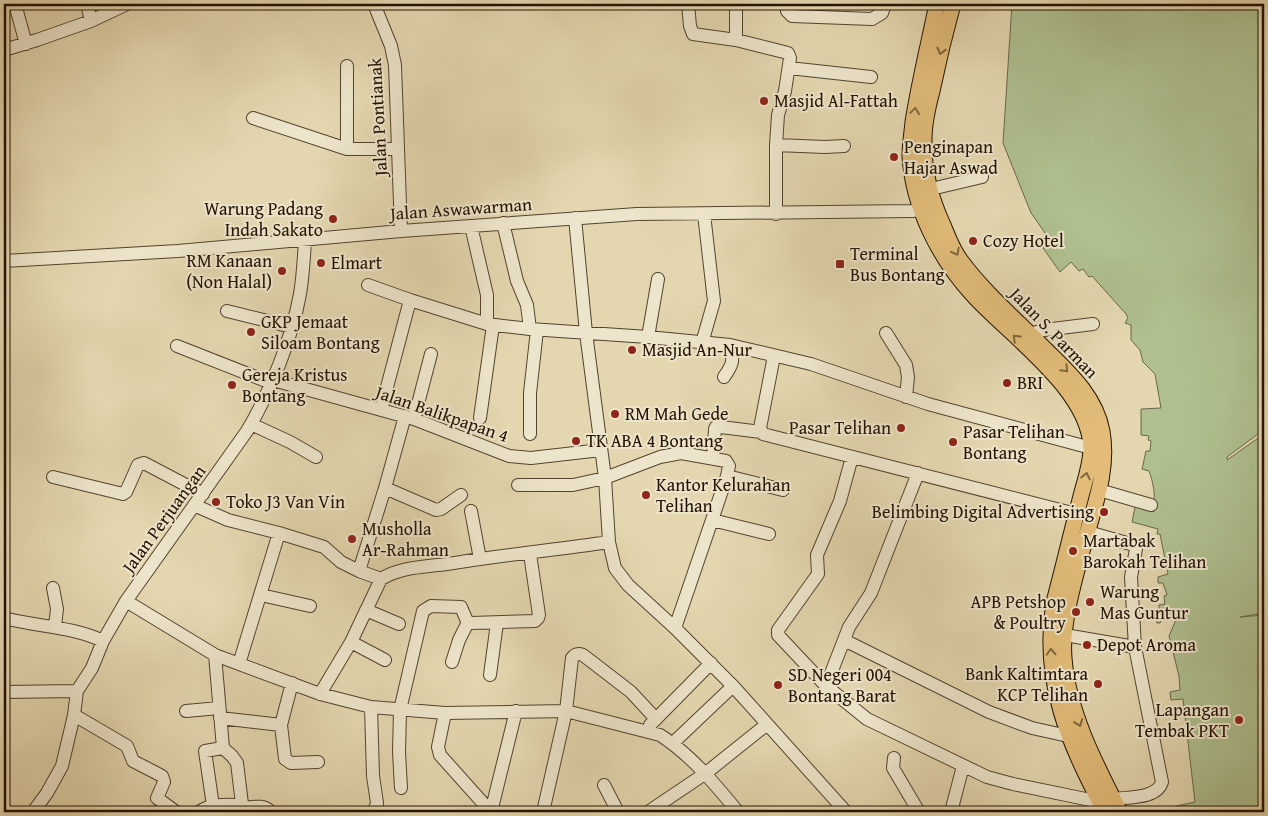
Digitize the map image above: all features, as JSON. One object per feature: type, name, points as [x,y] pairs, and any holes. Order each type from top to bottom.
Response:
[{"type":"main road","name":"Jalan S. Parman","points":[[937,4],[916,103],[911,137],[910,155],[913,179],[928,209],[960,259],[986,290],[1084,390],[1094,405],[1101,428],[1105,451],[1103,474],[1072,592],[1065,635],[1064,657],[1069,690],[1078,724],[1110,806]]},
{"type":"main road","name":"Jalan S. Parman","points":[[952,4],[926,115],[924,154],[931,190],[928,209],[934,239],[954,273],[973,296],[1051,372],[1073,397],[1087,428],[1091,448],[1086,476],[1054,602],[1051,624],[1052,670],[1057,697],[1068,736],[1110,806]]},
{"type":"main road","points":[[1078,507],[1097,497]]},
{"type":"street","points":[[15,4],[26,44]]},
{"type":"street","points":[[87,4],[91,21]]},
{"type":"street","points":[[4,50],[91,21],[127,4]]},
{"type":"street","name":"Jalan Pontianak","points":[[374,4],[388,38],[395,65],[401,231]]},
{"type":"street","points":[[688,4],[690,26],[693,34],[736,40],[788,53],[790,58],[789,68],[778,116],[776,214]]},
{"type":"street","points":[[736,4],[736,40]]},
{"type":"street","points":[[786,4],[786,11],[792,16],[872,19],[882,13],[885,4]]},
{"type":"street","points":[[346,66],[347,149]]},
{"type":"street","points":[[789,68],[872,77]]},
{"type":"street","points":[[253,118],[347,149],[398,149]]},
{"type":"street","points":[[776,145],[844,146]]},
{"type":"street","points":[[931,190],[982,177]]},
{"type":"street","name":"Jalan Aswawarman","points":[[4,261],[178,251],[401,231],[637,214],[776,214],[928,209]]},
{"type":"street","points":[[702,342],[714,301],[704,214]]},
{"type":"street","points":[[575,218],[586,333],[605,478],[609,542],[615,568],[733,686],[846,812]]},
{"type":"street","points":[[503,223],[517,281],[527,305],[533,329],[530,434]]},
{"type":"street","points":[[471,226],[487,295],[490,324],[480,418]]},
{"type":"street","name":"Jalan Perjuangan","points":[[33,812],[47,793],[62,766],[74,715],[77,691],[92,668],[103,641],[126,601],[251,424],[272,382],[292,327],[300,296],[305,240]]},
{"type":"street","points":[[648,337],[658,279]]},
{"type":"street","points":[[368,285],[490,324],[730,345],[811,364],[853,377],[906,397],[1091,448]]},
{"type":"street","points":[[381,410],[410,300]]},
{"type":"street","points":[[227,311],[292,327]]},
{"type":"street","points":[[1030,334],[1044,330],[1093,324]]},
{"type":"street","points":[[886,333],[906,365],[908,377],[906,397]]},
{"type":"street","points":[[724,377],[732,366],[733,357],[730,345]]},
{"type":"street","name":"Jalan Balikpapan 4","points":[[177,346],[272,382],[409,418],[509,456],[520,458],[553,456],[601,450]]},
{"type":"street","points":[[359,571],[431,354]]},
{"type":"street","points":[[761,432],[760,428],[774,356]]},
{"type":"street","points":[[251,424],[290,442],[316,457]]},
{"type":"street","points":[[713,458],[716,428],[761,432],[768,436],[918,473],[1078,507]]},
{"type":"street","points":[[518,485],[565,486],[605,478],[671,454],[681,453],[726,461],[728,470],[675,628]]},
{"type":"street","points":[[852,457],[840,501],[818,554],[818,569],[778,633],[779,636],[826,686],[867,719],[987,777],[1110,806],[1154,792],[1160,788],[1162,782],[1135,646],[1131,577],[1135,547],[1088,532]]},
{"type":"street","points":[[53,477],[123,494],[126,492],[138,465],[144,463],[203,494]]},
{"type":"street","points":[[728,470],[783,490]]},
{"type":"street","points":[[826,686],[849,627],[871,594],[918,473]]},
{"type":"street","points":[[385,488],[436,510],[441,509],[461,495]]},
{"type":"street","points":[[1097,497],[1151,505]]},
{"type":"street","points":[[194,505],[228,520],[324,547],[341,562],[381,579]]},
{"type":"street","points":[[471,511],[480,559]]},
{"type":"street","points":[[712,520],[769,534]]},
{"type":"street","points":[[239,664],[279,533]]},
{"type":"street","points":[[320,694],[351,642],[381,579],[389,574],[402,570],[609,542]]},
{"type":"street","points":[[468,622],[533,622],[538,618],[530,554]]},
{"type":"street","points":[[53,588],[57,610],[55,626]]},
{"type":"street","points":[[260,595],[310,606]]},
{"type":"street","points":[[126,601],[215,655],[320,694],[371,707],[445,713],[566,711],[660,735],[673,743],[706,774],[738,812]]},
{"type":"street","points":[[401,788],[399,752],[400,710],[423,611],[431,606],[461,608],[468,622]]},
{"type":"street","points":[[366,610],[399,624]]},
{"type":"street","points":[[4,618],[55,626],[80,632],[103,641]]},
{"type":"street","points":[[452,662],[459,640],[468,622]]},
{"type":"street","points":[[490,675],[497,623]]},
{"type":"street","points":[[1065,635],[1135,646]]},
{"type":"street","points":[[844,640],[989,712],[1032,728],[1068,736]]},
{"type":"street","points":[[351,642],[385,660]]},
{"type":"street","points":[[543,812],[566,711],[572,658],[574,656],[580,654],[631,692],[656,719]]},
{"type":"street","points":[[215,655],[223,748],[237,763],[242,808]]},
{"type":"street","points":[[642,731],[711,663]]},
{"type":"street","points":[[292,683],[281,725],[284,756],[286,761],[291,763],[318,762]]},
{"type":"street","points":[[673,743],[733,686]]},
{"type":"street","points":[[4,692],[77,691]]},
{"type":"street","points":[[371,707],[373,776],[377,803],[374,812]]},
{"type":"street","points":[[186,711],[220,713],[281,725]]},
{"type":"street","points":[[491,812],[516,712]]},
{"type":"street","points":[[445,713],[438,747],[440,755],[491,812]]},
{"type":"street","points":[[74,715],[127,746],[133,761],[162,776],[164,782],[157,798],[176,812]]},
{"type":"street","points":[[648,812],[706,774],[766,725]]},
{"type":"street","points":[[213,806],[205,751],[223,748]]},
{"type":"street","points":[[894,758],[894,768],[919,812]]},
{"type":"street","points":[[951,812],[963,766]]},
{"type":"street","points":[[604,786],[618,812]]},
{"type":"street","points":[[200,812],[207,807],[213,806],[242,808],[260,806],[265,807],[271,812]]},
{"type":"green space","points":[[1012,4],[1264,4],[1264,431],[1227,457],[1227,460],[1264,434],[1264,613],[1240,617],[1264,615],[1264,812],[1148,812],[1195,802],[1183,699],[1171,700],[1170,692],[1180,690],[1179,676],[1169,636],[1178,615],[1165,613],[1160,623],[1157,623],[1155,610],[1159,609],[1159,605],[1165,604],[1164,596],[1167,595],[1163,583],[1158,583],[1158,577],[1168,574],[1160,534],[1157,534],[1158,529],[1132,522],[1136,502],[1153,506],[1154,497],[1149,471],[1142,469],[1146,451],[1150,451],[1151,441],[1148,440],[1149,436],[1141,435],[1141,409],[1161,408],[1155,374],[1143,362],[1140,350],[1131,340],[1131,325],[1125,323],[1128,318],[1126,314],[1092,276],[1089,277],[1083,269],[1079,271],[1071,262],[1060,272],[1043,248],[1050,240],[1031,213],[1003,143]]},
{"type":"place","name":"Masjid Al-Fattah","points":[[764,101]]},
{"type":"place","name":"Penginapan Hajar Aswad","points":[[894,157]]},
{"type":"place","name":"Warung Padang Indah Sakato","points":[[333,219]]},
{"type":"place","name":"Cozy Hotel","points":[[973,241]]},
{"type":"place","name":"Elmart","points":[[321,263]]},
{"type":"place","name":"Terminal Bus Bontang","points":[[840,264]]},
{"type":"place","name":"RM Kanaan (Non Halal)","points":[[282,271]]},
{"type":"place","name":"GKP Jemaat Siloam Bontang","points":[[251,332]]},
{"type":"place","name":"Masjid An-Nur","points":[[632,350]]},
{"type":"place","name":"BRI","points":[[1007,383]]},
{"type":"place","name":"Gereja Kristus Bontang","points":[[232,385]]},
{"type":"place","name":"RM Mah Gede","points":[[615,414]]},
{"type":"place","name":"Pasar Telihan","points":[[901,428]]},
{"type":"place","name":"TK ABA 4 Bontang","points":[[576,441]]},
{"type":"place","name":"Pasar Telihan Bontang","points":[[953,442]]},
{"type":"place","name":"Kantor Kelurahan Telihan","points":[[646,495]]},
{"type":"place","name":"Toko J3 Van Vin","points":[[216,502]]},
{"type":"place","name":"Belimbing Digital Advertising","points":[[1104,512]]},
{"type":"place","name":"Musholla Ar-Rahman","points":[[352,539]]},
{"type":"place","name":"Martabak Barokah Telihan","points":[[1073,551]]},
{"type":"place","name":"Warung Mas Guntur","points":[[1090,602]]},
{"type":"place","name":"APB Petshop & Poultry","points":[[1076,612]]},
{"type":"place","name":"Depot Aroma","points":[[1087,645]]},
{"type":"place","name":"Bank Kaltimtara KCP Telihan","points":[[1098,684]]},
{"type":"place","name":"SD Negeri 004 Bontang Barat","points":[[778,685]]},
{"type":"place","name":"Lapangan Tembak PKT","points":[[1239,720]]}]
